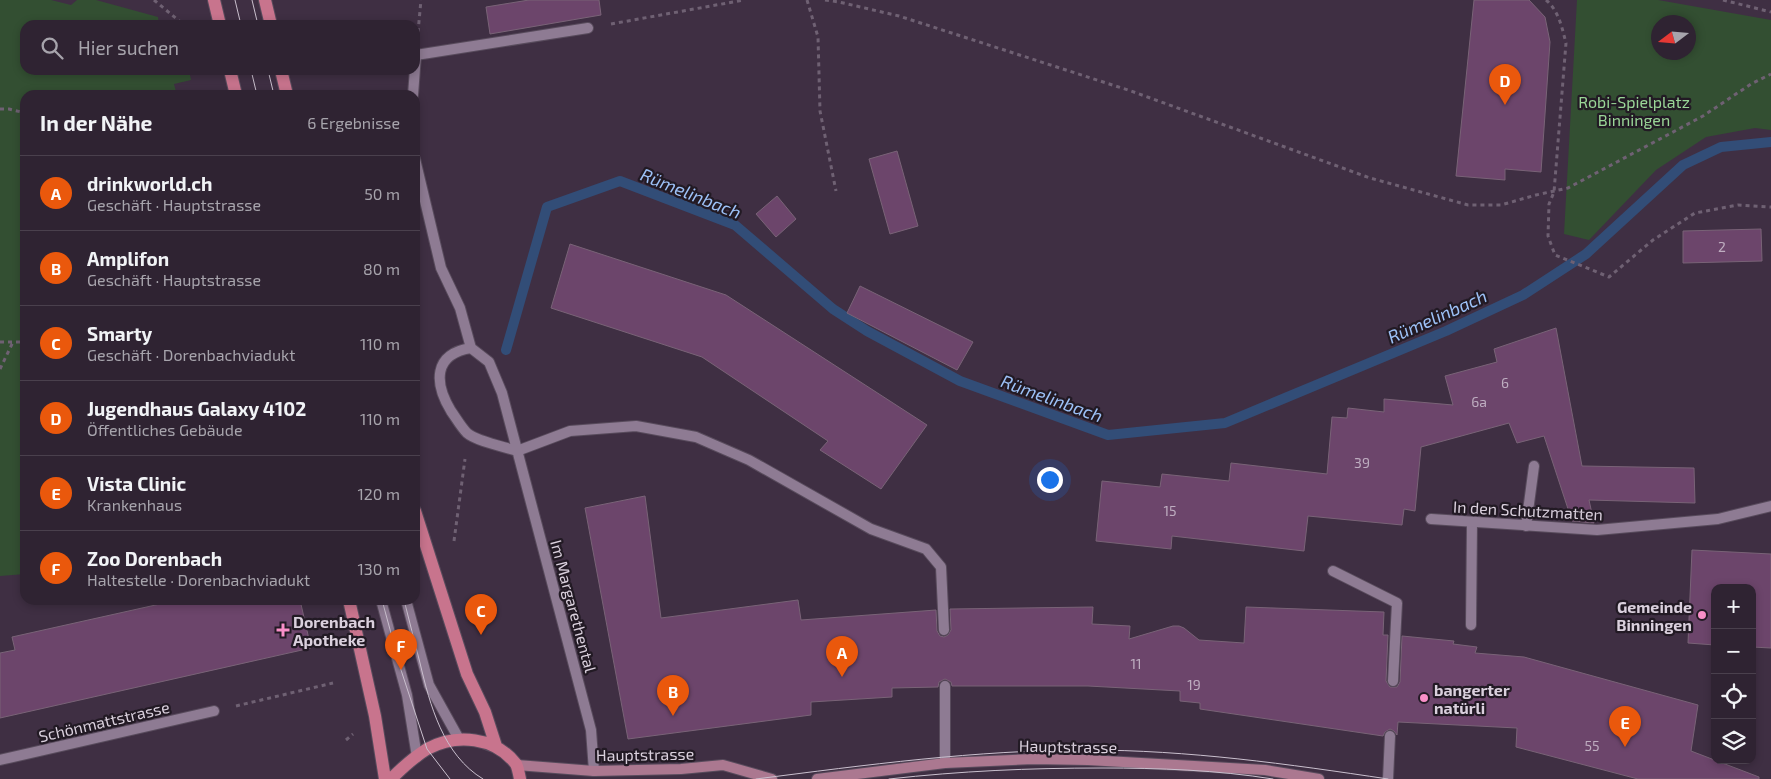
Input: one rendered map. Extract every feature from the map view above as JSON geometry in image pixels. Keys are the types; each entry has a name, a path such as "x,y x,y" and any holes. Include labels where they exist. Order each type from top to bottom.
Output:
{"main road":[{"path":"214,0 219,20"},
{"path":"265,0 270,20"},
{"path":"231,75 235,90"},
{"path":"282,75 286,90"},
{"path":"420,527 467,674 485,712 496,746"},
{"path":"350,605 375,716 385,779"},
{"path":"391,779 428,749 448,741 458,740 477,740 496,746 517,765 520,779"},
{"name":"Hauptstrasse","path":"817,779 945,763 1034,759 1088,760 1265,770 1319,779"},
{"name":"Hauptstrasse","path":"517,765 594,771 681,769 722,765 772,779"}],"street":[{"path":"420,54 588,28"},
{"path":"413,90 414,75"},
{"path":"420,179 441,268 460,308 472,348 461,350 448,356 439,373 442,396 468,434 492,444 517,451 570,431 636,426 696,437 749,460 871,529 926,549 941,567 944,630"},
{"name":"Im Margarethental","path":"472,348 490,362 502,394 591,730 594,771"},
{"path":"1526,526 1534,466"},
{"name":"In den Schutzmatten","path":"1432,520 1597,530 1718,519 1771,506"},
{"path":"1471,625 1472,522"},
{"path":"1333,571 1397,603 1393,681"},
{"path":"382,605 407,695 418,757"},
{"path":"407,605 429,685 458,740"},
{"path":"945,686 945,763"},
{"name":"Schönmattstrasse","path":"0,760 214,711"},
{"path":"1388,779 1390,736"}],"path":[{"path":"154,0 178,20"},
{"path":"419,20 421,0"},
{"path":"588,28 744,0"},
{"path":"808,0 818,37 820,111 836,191"},
{"path":"825,0 898,16 1131,91 1370,178 1468,204 1501,205 1568,188 1703,116 1771,74"},
{"path":"1546,0 1560,20 1566,43 1554,192 1549,204 1548,236 1555,255 1609,277 1653,240 1695,213 1738,205 1771,207"},
{"path":"1723,0 1771,12"},
{"path":"0,110 9,109 20,112"},
{"path":"0,342 20,342"},
{"path":"0,369 13,342"},
{"path":"454,541 468,434"},
{"path":"214,711 333,682"}],"green space":[{"path":"0,0 51,0 71,5 77,0 96,0 158,17 158,20 20,20 20,75 190,75 191,80 174,84 176,90 20,90 20,574 0,576"},
{"name":"Robi-Spielplatz Binningen","path":"1577,0 1658,0 1771,20 1771,130 1755,128 1706,137 1656,170 1589,240 1564,234"}],"building":[{"path":"529,0 599,0 601,15 490,34 486,7"},
{"path":"1474,0 1529,0 1545,17 1550,42 1541,172 1505,169 1505,180 1456,176"},
{"path":"897,151 918,226 890,234 869,159"},
{"path":"777,196 796,219 776,237 756,214"},
{"path":"1761,229 1762,261 1683,263 1683,231"},
{"path":"570,244 726,295 927,425 881,489 820,450 828,441 702,357 551,308"},
{"path":"860,286 973,342 957,370 847,313"},
{"path":"1556,328 1582,466 1694,468 1695,503 1589,500 1594,523 1572,521 1544,436 1517,443 1509,423 1421,447 1415,511 1404,509 1402,525 1308,516 1304,551 1172,536 1171,549 1096,541 1102,481 1160,487 1162,474 1229,481 1231,463 1327,474 1332,417 1347,418 1348,408 1384,412 1384,399 1453,405 1445,376 1497,362 1494,349"},
{"path":"645,496 661,618 798,600 801,620 936,610 937,631 940,636 944,637 951,630 950,609 1093,607 1092,624 1130,626 1129,639 1173,626 1179,626 1199,640 1244,643 1246,607 1384,612 1383,635 1388,635 1386,681 1390,687 1397,687 1400,682 1402,636 1454,641 1453,644 1477,647 1475,653 1524,657 1698,705 1691,751 1711,759 1711,764 1725,764 1759,777 1759,779 1638,779 1516,747 1517,728 1398,722 1397,735 1390,729 1383,736 1200,709 1200,703 1180,701 1180,691 1088,686 952,686 951,682 945,679 939,682 938,687 892,688 892,697 811,702 811,715 628,739 585,508"},
{"name":"Gemeinde Binningen","path":"1692,550 1771,554 1771,648 1756,647 1756,584 1711,584 1711,645 1688,643"},
{"path":"156,605 301,605 311,648 0,718 0,653 15,650 12,637"}],"waterway":[{"name":"Rümelinbach","path":"506,350 547,207 620,181 735,225 833,309 867,331 960,381 1108,435 1225,423 1446,331 1523,295 1586,254 1683,165 1721,147 1771,142"}],"tram line":[{"path":"235,0 240,20"},
{"path":"252,0 257,20"},
{"path":"252,75 256,90"},
{"path":"269,75 273,90"},
{"path":"383,605 401,670 427,749 450,779"},
{"path":"405,605 428,695 440,728 458,757 469,769 483,779"},
{"path":"756,779 962,755 1087,750 1200,755 1275,763 1388,779"},
{"path":"889,779 995,770 1102,768 1188,770 1231,773 1273,779"}],"place":[{"name":"Jugendhaus Galaxy 4102","path":"1505,105"},
{"name":"Gemeinde Binningen","path":"1702,615"},
{"name":"Dorenbach Apotheke","path":"283,630"},
{"name":"Smarty","path":"481,635"},
{"name":"Zoo Dorenbach","path":"401,670"},
{"name":"drinkworld.ch","path":"842,677"},
{"name":"bangerter natürli","path":"1424,698"},
{"name":"Amplifon","path":"673,716"},
{"name":"Vista Clinic","path":"1625,747"}]}
